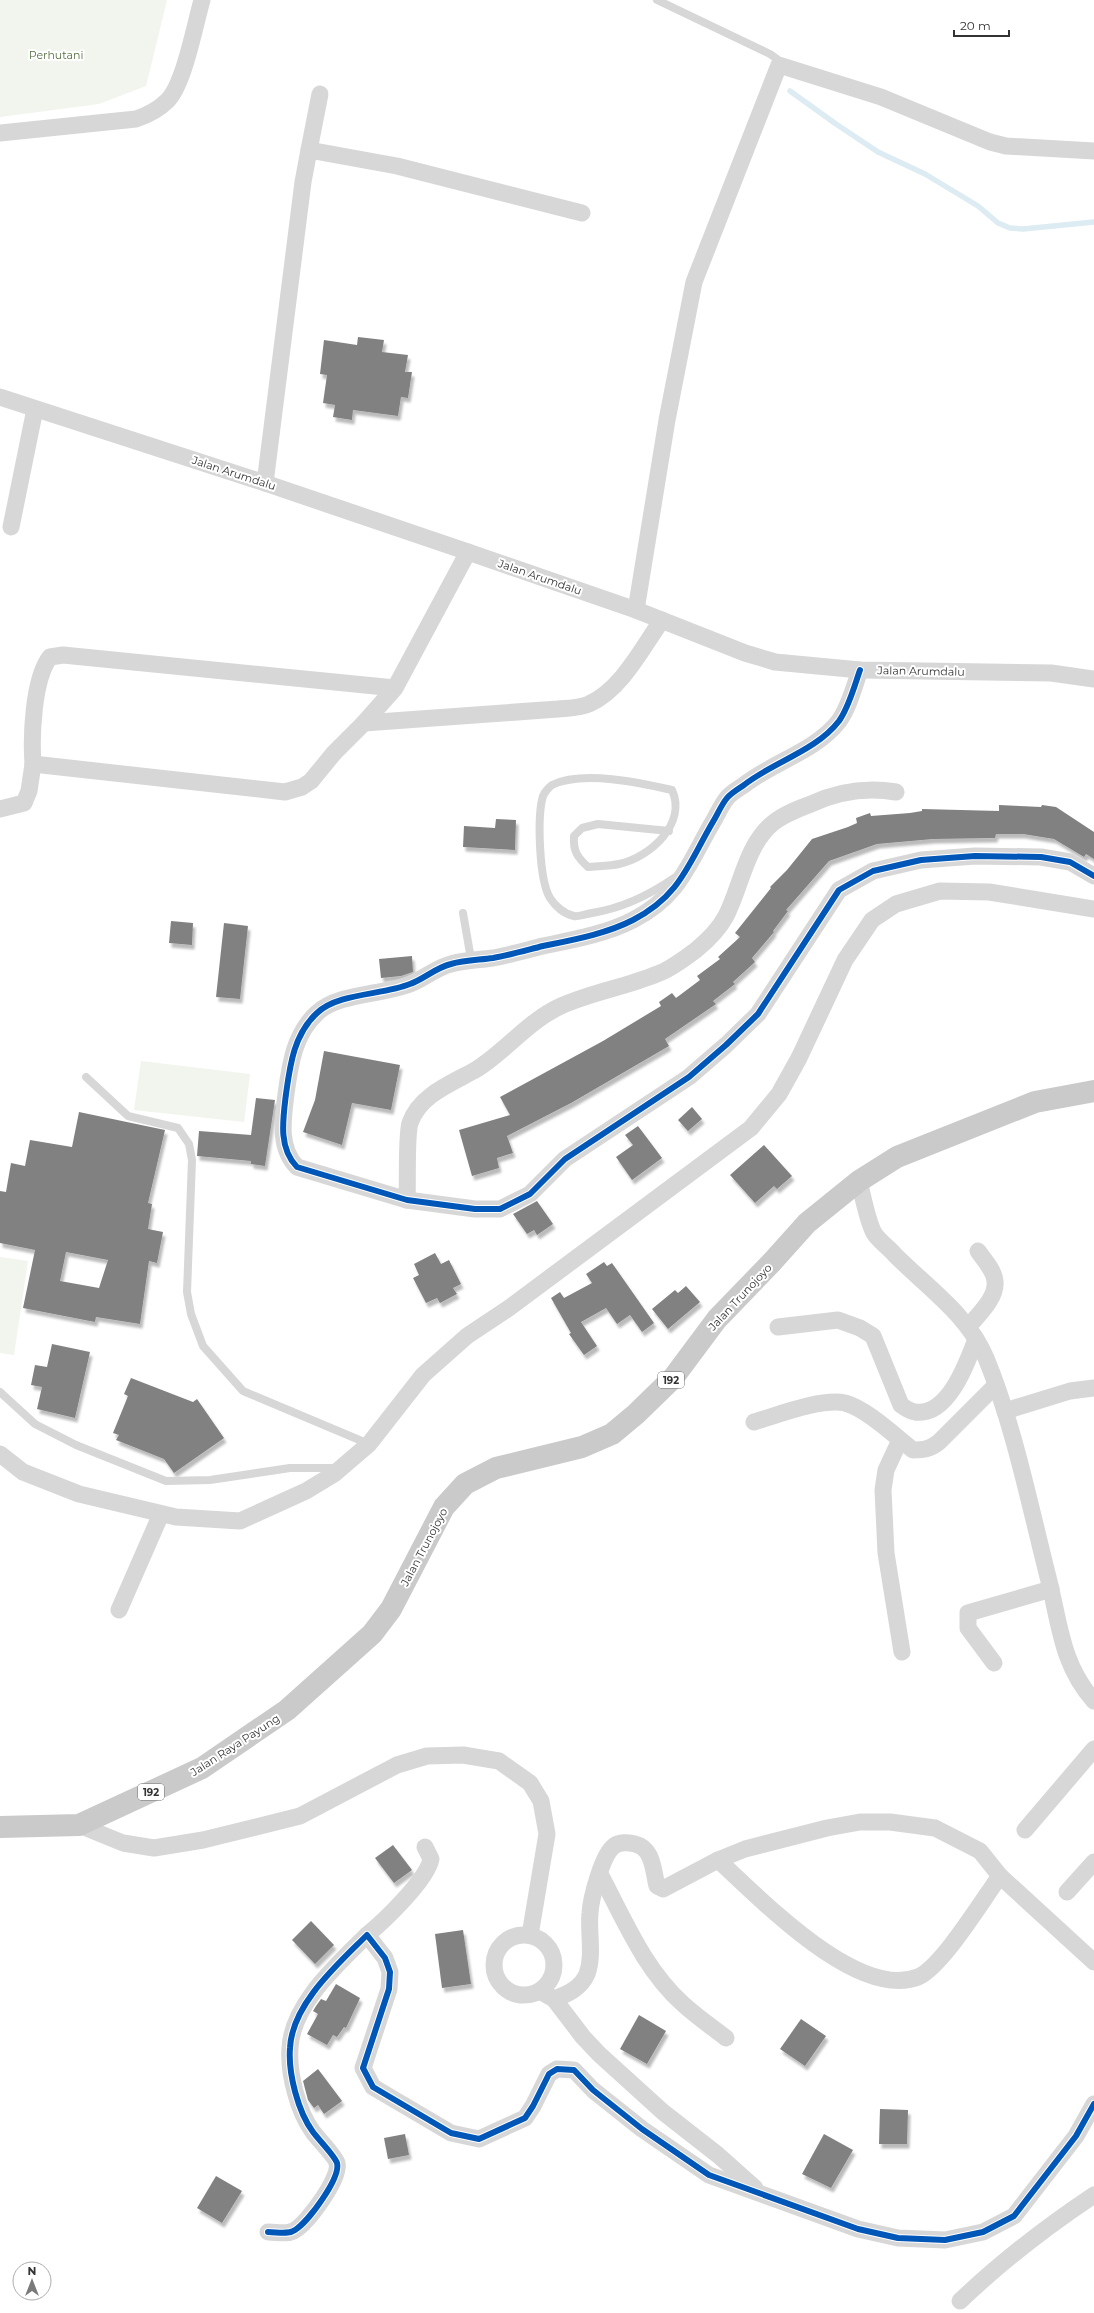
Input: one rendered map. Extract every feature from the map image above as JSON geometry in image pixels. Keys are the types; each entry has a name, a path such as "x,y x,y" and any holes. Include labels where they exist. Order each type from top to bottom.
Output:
{"main road":[{"name":"Jalan Trunojoyo","path":"287,1710 372,1634 385,1619 444,1507 465,1484 496,1468 582,1447 612,1434 636,1414 673,1378 717,1319 807,1223 859,1181 897,1157 1035,1102 1094,1091"},
{"name":"Jalan Raya Payung","path":"0,1827 79,1825 202,1768 287,1710"}],"street":[{"path":"0,133 136,119 150,114 168,101 178,84 202,0"},
{"path":"636,610 666,428 694,282 779,65 881,97 990,142 1006,146 1094,151"},
{"path":"265,483 303,182 320,94"},
{"path":"309,150 397,166 582,213"},
{"name":"Jalan Arumdalu","path":"0,397 265,483 468,552 636,610 745,653 775,662 860,670 1051,673 1094,679"},
{"path":"11,527 35,409"},
{"path":"33,764 285,792 302,787 311,781 334,753 364,723 395,688 468,552"},
{"path":"364,723 558,709 589,704 611,690 626,672 662,620"},
{"path":"0,809 24,803 29,791 33,764 37,690 42,666 50,657 63,655 395,688"},
{"path":"860,670 844,713 837,723 806,748 759,773 728,797 688,869 673,891 658,905 631,921 578,938 492,958 471,959 450,964 429,972 410,984 331,1003 314,1016 298,1038 290,1071 284,1112 284,1143 291,1161 297,1167 407,1200 475,1210 500,1209 530,1194 565,1159 689,1077 726,1045 758,1014 839,890 873,871 920,860 975,856 1041,857 1070,862 1094,876"},
{"path":"407,1200 409,1124 417,1109 437,1091 477,1068 526,1028 559,1007 590,994 659,974 696,950 716,931 726,915 756,845 772,824 785,815 822,799 854,790 876,789 896,792"},
{"path":"0,1454 22,1472 79,1494 176,1517 240,1521 306,1491 341,1468 369,1444 423,1375 467,1336 515,1303 751,1128 779,1094 799,1058 845,960 872,920 896,904 940,891 989,892 1094,908"},
{"path":"859,1181 874,1233 952,1309 972,1333 985,1356 1005,1411 1051,1589 1062,1645 1072,1668 1085,1691 1094,1701"},
{"path":"778,1327 838,1320 860,1328 872,1336 901,1406 914,1412 927,1412 944,1402 966,1368 972,1333 988,1304 996,1282 978,1251"},
{"path":"754,1422 824,1403 845,1403 866,1414 913,1450 932,1448 996,1385"},
{"path":"1005,1411 1070,1391 1094,1388"},
{"path":"900,1440 886,1470 883,1490 886,1553 902,1652"},
{"path":"120,1610 161,1514"},
{"path":"994,1663 968,1628 968,1613 1051,1589"},
{"path":"1025,1830 1094,1749"},
{"path":"79,1825 122,1843 154,1848 218,1836 300,1816 397,1765 427,1756 463,1756 499,1761 530,1783 541,1801 547,1834 530,1935"},
{"path":"762,2195 718,2154 663,2112 599,2054 583,2037 547,1995 549,1982 554,1972 554,1960 550,1949 541,1940 530,1935 518,1935 507,1939 498,1947 494,1958 494,1970 498,1981 506,1990 517,1994 547,1995 578,1988 586,1974 590,1960 590,1908 592,1897 606,1858 613,1847 618,1844 632,1843 641,1845 648,1850 657,1886 663,1889 718,1860 745,1849 827,1828 860,1822 890,1822 935,1828 957,1838 980,1852 1000,1876 1094,1962"},
{"path":"268,2232 287,2233 295,2230 308,2217 335,2179 338,2168 337,2161 311,2130 294,2091 290,2048 299,2012 315,1991 425,1875 430,1859 425,1847"},
{"path":"718,1860 792,1928 822,1950 861,1972 881,1978 902,1980 918,1976 938,1961 1000,1876"},
{"path":"1067,1892 1094,1862"},
{"path":"600,1874 640,1950 656,1975 682,2004 726,2038"},
{"path":"367,1935 385,1958 390,1972 389,1989 363,2068 373,2087 451,2133 480,2139 525,2118 533,2106 549,2074 558,2069 574,2070 593,2090 642,2129 709,2175 858,2229 898,2238 945,2240 983,2232 1014,2216 1076,2136 1094,2104"},
{"path":"960,2302 1004,2261 1094,2195"}],"lane":[{"path":"657,0 770,54 777,59 779,65"},
{"path":"669,831 598,824 582,828 574,836 574,846 577,858 588,867 620,864 647,851 669,831 675,813 675,797 672,790 633,781 606,778 570,781 552,785 543,795 540,860 549,897 559,909 574,916 613,910 646,897 688,869"},
{"path":"463,913 471,959"},
{"path":"86,1077 128,1116 178,1128 189,1144 192,1160 187,1292 191,1314 203,1346 243,1391 369,1444"},
{"path":"0,1392 35,1424 76,1445 166,1481 210,1480 290,1468 341,1468"}],"green space":[{"name":"Perhutani","path":"0,0 167,0 146,86 99,104 0,117"},
{"path":"141,1061 250,1074 244,1122 134,1110"},
{"path":"0,1257 28,1261 14,1355 0,1353"}],"building":[{"path":"358,337 384,340 382,352 408,355 405,372 412,372 408,398 401,397 398,416 353,410 352,420 333,417 335,405 323,403 327,375 320,374 324,340 357,345"},
{"path":"999,805 1041,807 1042,805 1056,807 1094,832 1094,859 1086,854 1084,857 1054,839 1023,834 996,834 995,838 933,839 877,844 829,861 786,910 788,911 773,931 774,932 752,958 755,962 733,982 735,984 713,1001 716,1004 665,1039 669,1046 571,1103 507,1136 513,1153 497,1158 499,1168 472,1176 459,1130 510,1115 500,1097 603,1041 661,1006 659,1002 672,993 676,998 700,980 697,976 720,959 718,957 740,937 735,933 771,888 770,887 787,870 812,839 857,823 856,818 870,813 871,816 910,813 922,811 922,809 999,811"},
{"path":"496,819 516,820 515,850 463,847 464,826 495,828"},
{"path":"171,921 193,923 192,945 169,943"},
{"path":"224,923 248,926 240,999 216,997"},
{"path":"412,956 413,972 401,976 381,978 379,959"},
{"path":"324,1051 400,1065 391,1110 352,1103 342,1145 303,1132 315,1100"},
{"path":"256,1098 275,1100 265,1166 251,1164 251,1161 197,1156 199,1131 251,1135"},
{"path":"692,1107 702,1119 688,1131 678,1120"},
{"path":"79,1112 165,1130 148,1203 152,1204 148,1229 163,1232 157,1263 149,1261 140,1324 96,1317 95,1322 23,1308 35,1250 0,1243 0,1191 6,1192 11,1163 25,1166 30,1140 72,1147","holes":["66,1252 108,1260 99,1288 60,1281"]},
{"path":"638,1126 662,1158 632,1180 616,1157 633,1145 625,1135"},
{"path":"764,1145 792,1176 777,1189 774,1186 755,1203 730,1175"},
{"path":"537,1201 553,1224 537,1235 534,1230 527,1234 513,1214"},
{"path":"435,1253 441,1264 449,1260 461,1284 453,1288 457,1294 440,1303 437,1298 426,1303 413,1278 419,1275 414,1264"},
{"path":"604,1262 607,1266 612,1263 654,1323 642,1332 630,1315 617,1324 606,1308 581,1322 597,1346 584,1355 569,1334 571,1333 551,1298 560,1292 564,1298 592,1283 586,1274"},
{"path":"686,1286 700,1302 668,1329 652,1309 675,1290 678,1293"},
{"path":"52,1344 90,1352 75,1418 37,1409 42,1387 31,1385 35,1365 47,1367"},
{"path":"131,1378 193,1402 197,1399 224,1438 174,1473 164,1459 116,1440 119,1435 113,1433 128,1396 124,1394"},
{"path":"393,1845 412,1870 394,1883 375,1858"},
{"path":"311,1921 334,1945 315,1964 292,1940"},
{"path":"463,1930 471,1984 442,1988 435,1934"},
{"path":"336,1984 360,1998 346,2028 344,2027 337,2037 333,2035 327,2045 307,2034 318,2014 313,2011 321,1999 326,2001"},
{"path":"639,2015 666,2031 647,2064 620,2049"},
{"path":"801,2019 826,2036 805,2066 780,2049"},
{"path":"318,2069 342,2101 324,2114 318,2105 314,2108 308,2100 303,2081"},
{"path":"880,2109 908,2110 907,2144 879,2144"},
{"path":"405,2134 409,2155 388,2159 384,2138"},
{"path":"824,2134 853,2150 831,2188 802,2174"},
{"path":"216,2176 242,2191 222,2223 197,2208"}],"waterway":[{"path":"790,91 878,152 925,174 978,206 998,223 1010,228 1023,229 1094,222"}],"cycle path":[{"path":"860,670 848,703 839,721 819,740 755,777 729,796 725,800 682,877 673,889 649,910 633,920 612,929 589,936 499,957 451,964 440,968 410,984 399,988 349,998 326,1006 317,1013 303,1030 294,1050 286,1094 283,1123 284,1142 291,1159 297,1167 407,1200 475,1209 500,1209 530,1194 565,1159 689,1077 726,1045 758,1014 839,890 873,871 921,860 975,856 1041,857 1070,862 1094,876"},
{"path":"268,2232 282,2233 292,2232 295,2230 315,2209 334,2179 337,2170 336,2160 308,2124 295,2092 292,2080 290,2048 293,2032 299,2016 318,1986 367,1935 385,1958 390,1972 389,1989 363,2068 373,2087 451,2133 479,2139 525,2118 533,2106 549,2074 557,2069 574,2070 593,2090 642,2129 709,2175 858,2229 898,2238 945,2240 983,2232 1014,2216 1076,2136 1094,2104"}]}
